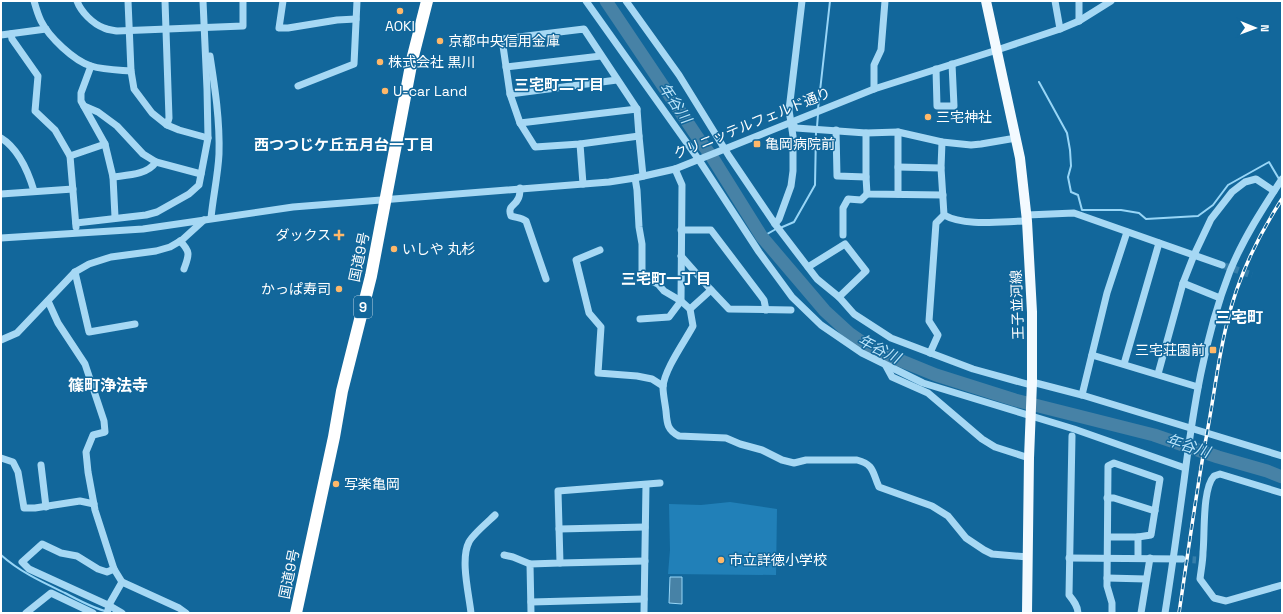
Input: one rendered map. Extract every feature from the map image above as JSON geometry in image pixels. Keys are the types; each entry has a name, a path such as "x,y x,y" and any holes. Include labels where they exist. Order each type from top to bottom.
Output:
{"highway":[{"name":"国道9号","path":"296,613 334,437 342,391 371,276 412,60 427,1"}],"main road":[{"name":"王子並河線","path":"986,1 1020,158 1027,218 1032,312 1032,385 1029,458 1027,613"}],"street":[{"path":"34,1 46,30 74,57 91,66 131,71"},
{"path":"78,1 79,6 91,20 104,28 117,31 243,26 243,1"},
{"path":"128,1 131,71 134,89 141,101 152,113 167,125 208,138"},
{"path":"165,1 169,118 167,125"},
{"path":"76,223 146,215 157,212 189,194 199,185 208,138 203,1"},
{"path":"283,1 279,28 288,28 337,20 356,19"},
{"path":"298,86 354,64 357,1"},
{"path":"586,1 700,159 759,252 792,297 831,333 862,353 923,383 1030,414 1185,468"},
{"path":"626,1 679,75 722,150 775,224 817,279 839,297 854,314 891,338 973,369 1027,384 1082,395 1190,431 1282,456"},
{"path":"775,224 779,219 791,186 793,171 793,136 789,110 802,1"},
{"path":"874,89 874,65 881,50 885,1"},
{"path":"1055,1 1060,29"},
{"path":"1079,21 1080,1"},
{"name":"クリニッテルフェルド通り","path":"1,238 143,229 293,207 609,182 639,177 675,169 874,89 1060,29 1079,21 1110,1"},
{"path":"1,340 17,333 75,272 89,264 111,257 156,251 170,247 180,241 207,219 219,155 219,129 214,84 204,28"},
{"path":"639,136 535,148 520,123 510,94 502,38 584,29 637,109 639,136 639,177 637,190 639,227 642,244 642,276 658,284 664,291 681,301 690,309 693,326 676,356 666,376 663,386 667,426 672,433 679,436 726,438 740,444 762,450 782,460 794,463 806,460 857,460 871,466 880,487 932,506 948,516 966,538 984,550 992,554 1028,557"},
{"path":"1,35 46,30"},
{"path":"11,34 12,39 38,76 35,111 55,130 70,156 76,233"},
{"path":"506,67 601,56"},
{"path":"936,69 937,106 954,106 952,64"},
{"path":"91,66 81,101 106,144 113,177 115,218"},
{"path":"510,94 618,80"},
{"path":"83,106 98,112 117,126 143,154 156,162 201,174"},
{"path":"520,123 637,109"},
{"path":"791,122 796,128 866,133 898,132 942,142 981,144 1016,138"},
{"path":"836,130 837,176 866,178"},
{"path":"898,132 898,194"},
{"path":"866,133 867,194"},
{"path":"1,138 10,144 20,158 34,191"},
{"path":"930,353 938,335 930,321 936,223 944,215 941,168 942,142"},
{"path":"70,156 106,144"},
{"path":"580,144 583,184"},
{"path":"113,177 143,172 152,168 156,162"},
{"path":"898,167 941,168"},
{"path":"640,318 669,317 681,301 682,185 675,169"},
{"path":"1158,374 1183,283 1211,219 1232,192 1245,182 1256,179 1274,191"},
{"path":"1166,613 1190,431 1208,339 1220,298 1231,270 1250,231 1282,179"},
{"path":"520,188 518,200 510,207 509,212 511,216 522,218 526,221 546,279"},
{"path":"1,194 73,189"},
{"path":"844,235 844,208 848,199 861,200 867,194 943,195"},
{"path":"944,215 964,222 1074,213 1222,265"},
{"path":"681,230 711,230 764,300 766,310"},
{"path":"1082,395 1107,293 1127,232"},
{"path":"180,241 187,248 189,255 184,269"},
{"path":"1124,364 1159,243"},
{"path":"808,267 845,244 866,271 839,297"},
{"path":"600,250 576,260 589,313 600,327 598,373 637,376 652,379 663,386"},
{"path":"682,256 729,309 791,310"},
{"path":"75,272 89,332 135,324"},
{"path":"1183,283 1220,298"},
{"path":"690,309 711,290"},
{"path":"48,301 58,324 85,364 104,422 105,432 93,435 86,452 94,504 114,569 122,582 179,608 186,613"},
{"path":"1092,355 1198,387"},
{"path":"886,366 892,377 928,393 982,439 995,447 1029,458"},
{"path":"1072,436 1069,595 1074,601 1078,613"},
{"path":"1,458 12,462 18,472 24,508 46,507 80,501 94,504"},
{"path":"1108,537 1151,536 1160,479 1114,463 1108,466 1107,586 1112,603 1112,613"},
{"path":"41,465 46,507"},
{"path":"1282,493 1220,474 1214,476 1209,485 1206,500 1199,561 1200,580 1214,598 1226,601 1282,585"},
{"path":"560,563 558,491 660,483"},
{"path":"644,613 646,484"},
{"path":"1107,498 1114,498 1156,511"},
{"path":"471,613 466,575 466,549 469,541 495,515"},
{"path":"559,529 645,527"},
{"path":"1138,537 1138,558"},
{"path":"114,569 107,572 98,569 77,556 61,553 42,544 22,562 29,569 122,613"},
{"path":"504,555 530,564 644,561"},
{"path":"1069,558 1182,559"},
{"path":"1141,613 1150,558"},
{"path":"530,564 531,613"},
{"path":"1107,578 1146,579"},
{"path":"107,613 122,582"},
{"path":"26,613 51,593 93,613"},
{"path":"531,602 644,599"}],"shaded area":[{"path":"730,502 777,509 776,575 668,574 670,550 669,504 701,505"},
{"path":"670,577 682,577 682,604 669,603"}],"waterway":[{"name":"年谷川","path":"606,1 712,157 762,237 825,311 849,333 869,347 936,375 1015,400 1154,435 1282,477"},
{"path":"818,109 830,1"},
{"path":"1039,82 1067,133 1071,166 1068,177 1071,192 1078,195 1082,210 1121,210 1139,213 1146,219 1198,216 1213,205 1228,185 1269,162 1279,179"},
{"path":"817,127 818,114"},
{"path":"780,228 794,222 815,185 816,132"},
{"path":"762,237 776,229"},
{"path":"1,555 16,567 32,576 85,603 105,611"}],"tunnel":[{"path":"1222,265 1252,275"},
{"path":"1182,559 1196,560"}],"railway":[{"path":"1179,613 1199,478 1227,323 1236,291 1249,259 1282,199"}],"place":[{"name":"AOKI","path":"400,11"},
{"name":"京都中央信用金庫","path":"440,41"},
{"name":"株式会社 黒川","path":"380,62"},
{"name":"U-car Land","path":"385,91"},
{"name":"三宅神社","path":"928,117"},
{"name":"亀岡病院前","path":"757,144"},
{"name":"ダックス","path":"339,235"},
{"name":"いしや 丸杉","path":"394,249"},
{"name":"かっぱ寿司","path":"339,289"},
{"name":"三宅荘園前","path":"1213,350"},
{"name":"写楽亀岡","path":"336,484"},
{"name":"市立詳徳小学校","path":"721,560"}],"district":[{"name":"三宅町二丁目","path":"559,85"},
{"name":"西つつじケ丘五月台一丁目","path":"344,145"},
{"name":"三宅町一丁目","path":"666,279"},
{"name":"三宅町","path":"1239,317"},
{"name":"篠町浄法寺","path":"108,385"}]}
